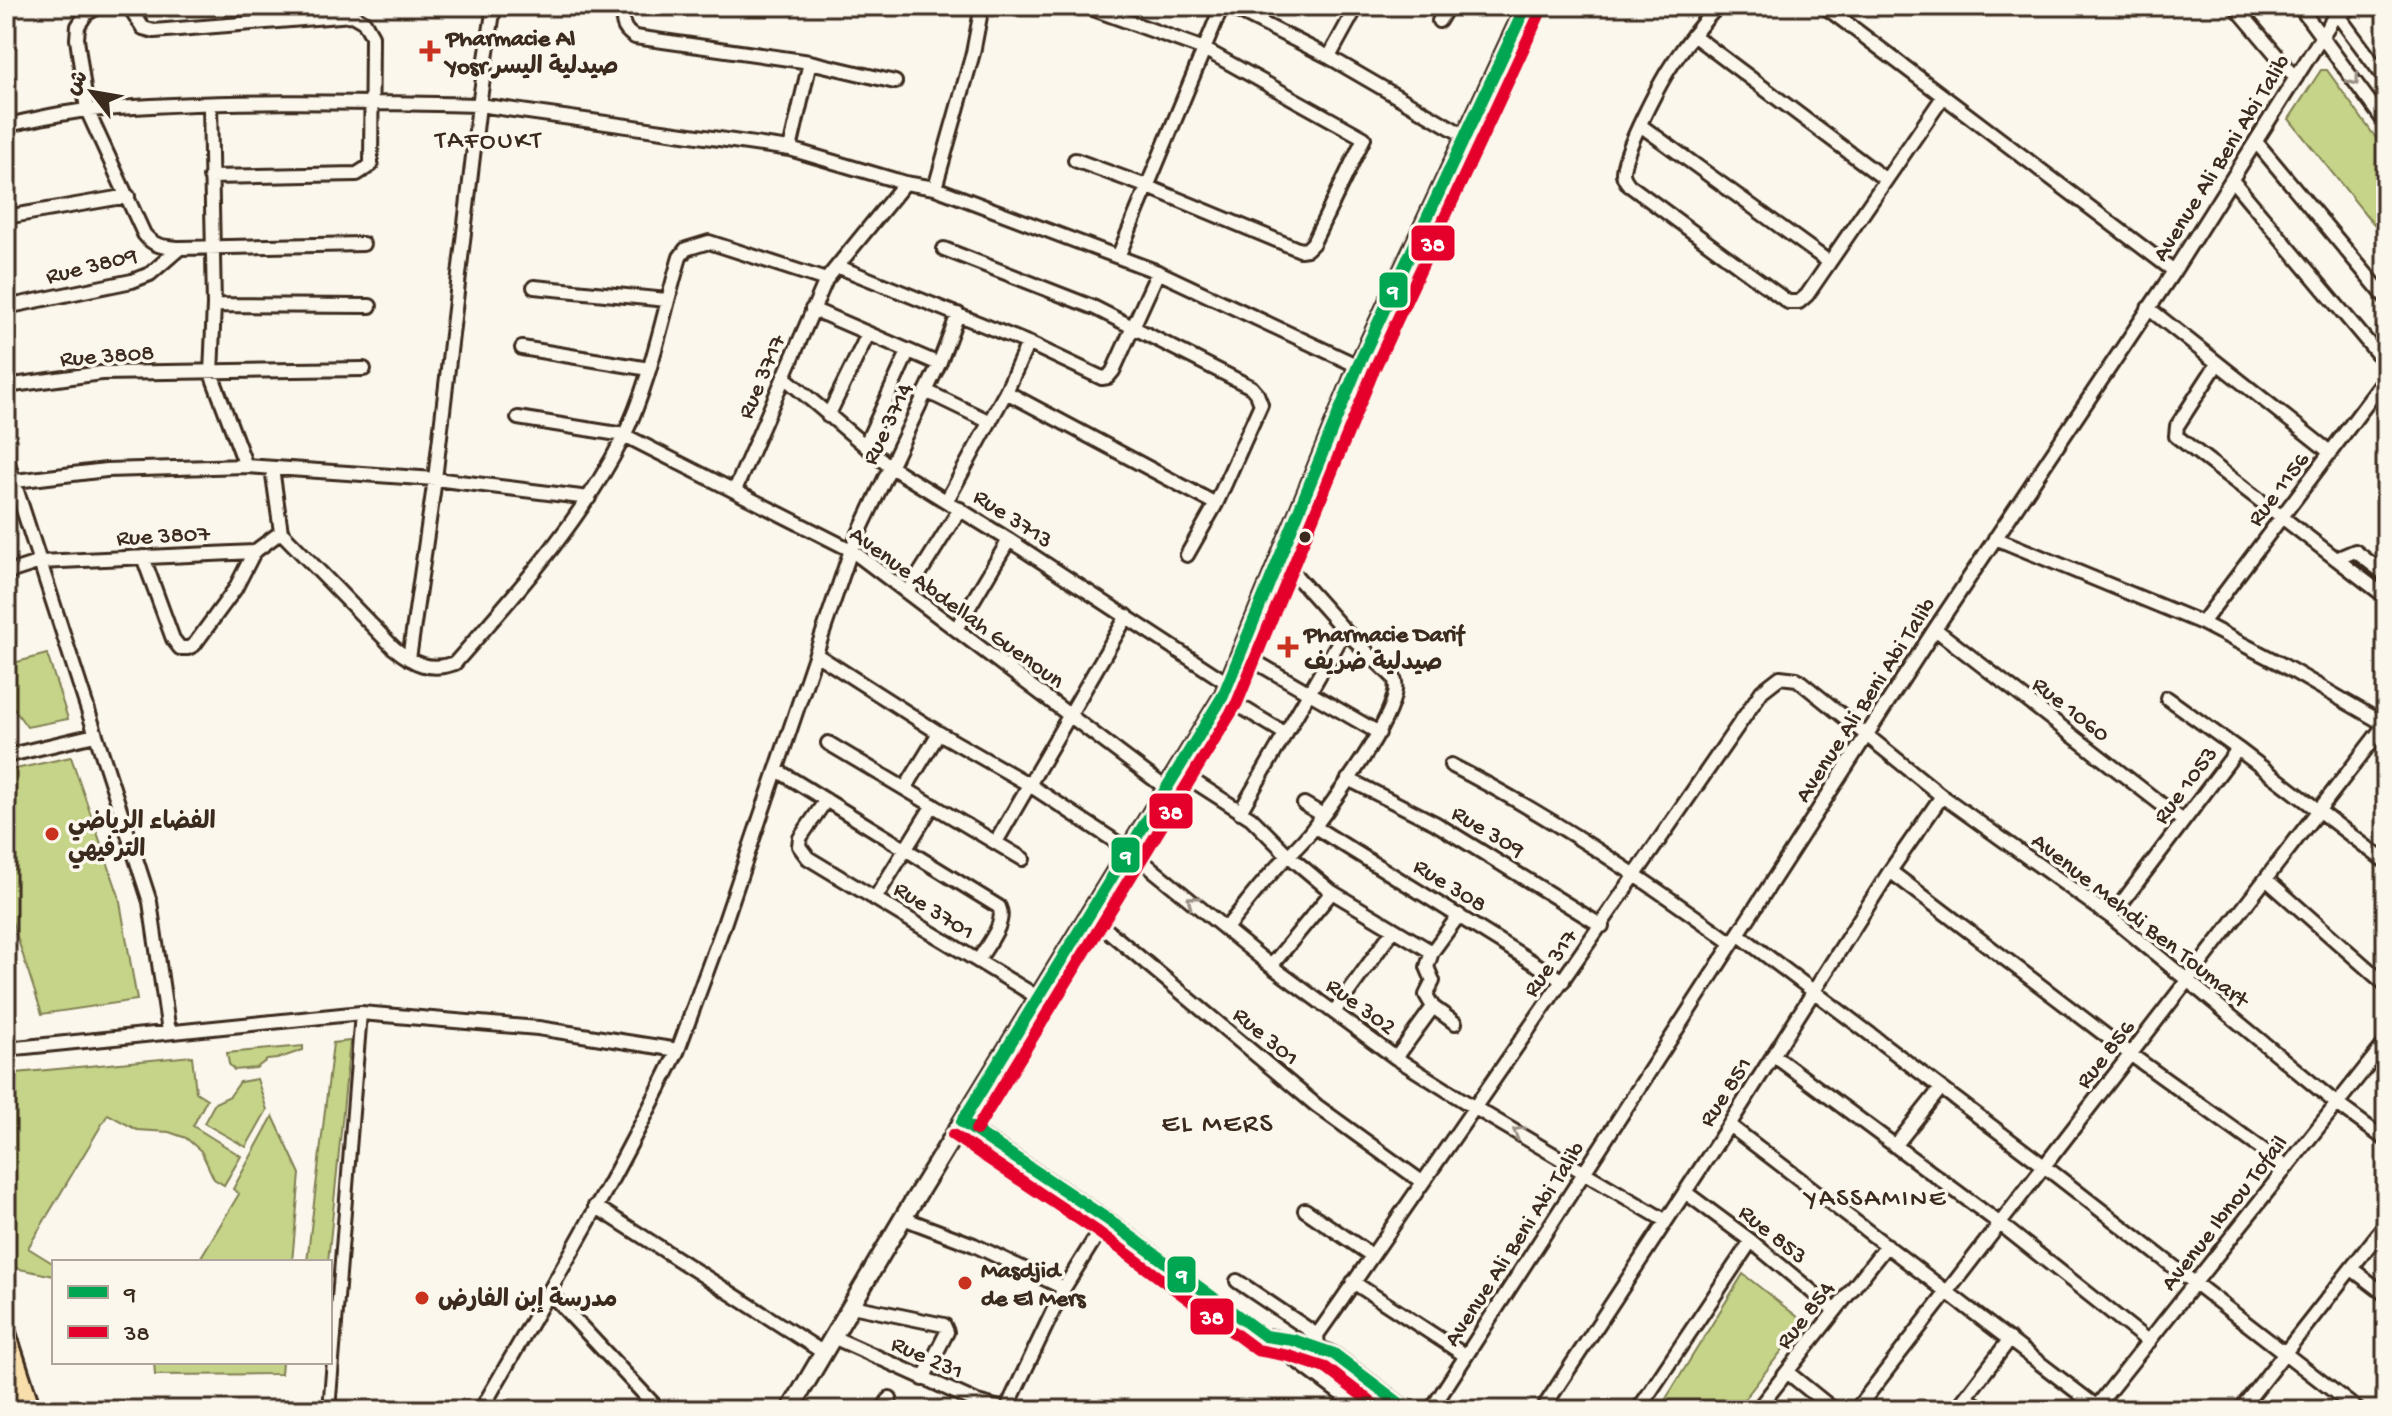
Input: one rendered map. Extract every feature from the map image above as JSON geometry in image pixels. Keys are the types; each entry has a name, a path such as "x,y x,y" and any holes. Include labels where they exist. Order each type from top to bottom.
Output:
{"main road":[{"path":"6,1336 30,1410"},
{"path":"6,1389 13,1410"}],"street":[{"path":"99,6 86,10 78,26 87,110 150,242 180,248 363,244"},
{"path":"129,6 143,28 154,31 352,15 364,22 372,36 371,165 365,171 357,174 210,177"},
{"path":"409,659 435,479 479,105 494,6"},
{"path":"624,6 622,22 625,32 635,37 810,62 895,82"},
{"path":"935,188 973,53 982,6"},
{"path":"1075,160 1300,250 1307,249 1313,243 1364,138 1204,49 1085,6"},
{"path":"1118,257 1222,6"},
{"path":"1228,6 1329,57 1465,136"},
{"path":"1329,57 1357,6"},
{"path":"1439,21 1448,6"},
{"path":"790,1410 903,1218 1226,690 1358,366 1526,6"},
{"path":"1718,6 1664,77 1640,125 1624,169 1626,182 1784,300 1794,303 1803,299 1943,97"},
{"path":"1824,6 2174,271"},
{"path":"2235,6 2296,78"},
{"path":"2299,6 2386,124"},
{"path":"2355,6 2336,9 2386,80"},
{"name":"Avenue Ali Beni Abi Talib","path":"1431,1410 1935,629 2257,143 2336,9"},
{"path":"1693,35 1886,180"},
{"path":"790,149 810,62"},
{"path":"210,104 214,305 211,373 246,466"},
{"path":"6,125 87,110 210,104 479,105 790,149 905,183 935,188 1158,272 1358,366"},
{"path":"1640,125 1829,262"},
{"path":"2257,143 2386,298"},
{"path":"2232,180 2386,364"},
{"name":"Rue 3717","path":"735,490 826,280 905,183"},
{"path":"6,217 128,196"},
{"path":"272,468 281,532 409,659 425,667 441,668 455,663 536,571 589,498 624,435 649,369 680,257 686,249 709,242 826,280"},
{"name":"Rue 3809","path":"6,307 132,281 150,274 180,248"},
{"path":"944,249 1135,326 1251,387 1257,394 1261,404 1216,504 1187,555"},
{"path":"839,267 1028,343 1102,378 1113,371 1158,272"},
{"path":"534,287 667,300"},
{"path":"214,305 370,306"},
{"path":"2148,308 2331,453"},
{"path":"812,309 939,364"},
{"name":"Rue 3714","path":"481,1410 549,1292 678,1050 851,550 939,364 958,314"},
{"path":"828,416 868,334"},
{"path":"947,500 1006,392 1028,343"},
{"path":"522,348 649,369"},
{"path":"865,446 908,352"},
{"path":"2217,364 2177,426 2176,436 2386,597"},
{"name":"Rue 3808","path":"6,386 101,373 364,369"},
{"name":"Rue 3713","path":"784,377 889,466 1127,616 1286,734"},
{"name":"Rue 1156","path":"2202,623 2386,378"},
{"path":"926,391 990,422"},
{"path":"1006,392 1216,504"},
{"name":"Avenue Abdellah Guenoun","path":"518,418 624,435 851,550 1167,789"},
{"path":"6,457 10,481 40,562 150,902 169,1032"},
{"path":"10,481 106,470 246,466 435,479 589,498"},
{"path":"908,592 960,509"},
{"path":"143,557 173,639 180,648 188,648 194,645 235,589 254,552 281,532"},
{"path":"1995,538 2202,623 2386,724"},
{"path":"956,629 1009,540"},
{"path":"2336,559 2355,551 2386,575"},
{"name":"Rue 3807","path":"6,573 40,562 254,552"},
{"path":"1226,928 1319,821 1379,733 1397,683 1345,631 1279,557"},
{"path":"996,842 1127,616"},
{"name":"Rue 1060","path":"1935,629 2183,821"},
{"path":"1240,812 1345,631"},
{"path":"1242,654 1379,733"},
{"name":"Rue 302","path":"817,655 939,733 1028,784 1130,851 1271,966 1396,1058 1666,1221"},
{"name":"Rue 317","path":"1308,1368 1318,1341 1371,1255 1762,691 1780,677 1797,679 1866,736"},
{"path":"2167,698 2238,749"},
{"name":"Rue 856","path":"1856,1410 2386,724"},
{"path":"906,787 939,733"},
{"path":"6,756 95,735"},
{"name":"Avenue Mehdi Ben Toumart","path":"1866,736 1942,796 2111,917 2337,1104 2386,1140"},
{"path":"828,743 1023,859"},
{"name":"Rue 1053","path":"2111,917 2238,749 2386,862"},
{"path":"1451,765 1563,827 1815,991 2358,1410"},
{"path":"777,770 999,907 1002,911 1001,921 978,961"},
{"path":"1178,771 1251,818 1289,856 1332,892 1432,952"},
{"name":"Rue 309","path":"1348,779 1435,823 1602,926"},
{"name":"Rue 851","path":"1546,1408 1890,871 1942,796"},
{"name":"Rue 3701","path":"826,800 800,838 799,846 808,858 1039,998"},
{"name":"Rue 308","path":"1304,804 1319,821 1563,981"},
{"path":"876,897 933,805"},
{"path":"1890,871 2130,1054 2287,1167"},
{"path":"2266,879 2386,985"},
{"path":"1271,966 1332,892"},
{"name":"Rue 301","path":"1089,915 1317,1106 1422,1182"},
{"path":"1455,1023 1433,1007 1426,995 1433,981 1427,967 1432,952 1459,915"},
{"path":"1334,1012 1394,929"},
{"path":"1396,1058 1433,1007"},
{"path":"329,1410 361,1013"},
{"path":"6,1049 361,1013 538,1028 678,1050"},
{"name":"Avenue Ibnou Tofail","path":"2096,1408 2386,1042"},
{"path":"1773,1055 1999,1223 2149,1342"},
{"path":"1895,1146 1941,1088"},
{"path":"962,1122 1107,1219 1362,1410"},
{"path":"1729,1125 1948,1290 2096,1408"},
{"name":"Rue 853","path":"1685,1192 1751,1241 1834,1310"},
{"path":"595,1206 824,1353"},
{"path":"1305,1210 1371,1255"},
{"path":"903,1218 987,1251 1064,1288"},
{"path":"1007,1410 1064,1288 1107,1219"},
{"path":"2240,1410 2386,1224"},
{"path":"1638,1410 1751,1241"},
{"name":"Rue 854","path":"1757,1410 1887,1245"},
{"path":"2352,1269 2386,1295"},
{"path":"1237,1281 1408,1410"},
{"path":"1353,1282 1466,1356"},
{"path":"549,1292 659,1410"},
{"path":"852,1306 944,1325 947,1332 923,1379"},
{"path":"1265,1336 1318,1341"},
{"name":"Rue 231","path":"833,1337 974,1406 1007,1410"},
{"path":"1956,1410 2010,1339"},
{"path":"1787,1372 1834,1410"},
{"path":"1966,1397 1983,1410"},
{"path":"882,1410 890,1398"}],"green space":[{"path":"2321,70 2327,70 2386,152 2386,240 2289,119"},
{"path":"47,654 68,719 27,727 6,698 6,665"},
{"name":"الفضاء الرياضي الترفيهي","path":"71,757 119,896 137,1000 42,1014 6,903 6,771"},
{"path":"350,1041 328,1260 307,1260 333,1043"},
{"path":"303,1046 303,1050 267,1060 256,1068 234,1070 227,1053"},
{"path":"192,1056 196,1092 207,1099 193,1126 241,1156 224,1185 214,1179 201,1151 186,1138 169,1132 137,1130 108,1114 28,1248 52,1263 52,1276 14,1268 6,1246 6,1074"},
{"path":"257,1079 267,1110 246,1147 204,1123 215,1103 230,1096 240,1082"},
{"path":"273,1116 300,1174 292,1260 199,1260 239,1194 233,1189"},
{"path":"1743,1274 1804,1322 1736,1410 1659,1410"},
{"path":"154,1364 282,1364 281,1374 155,1375"}],"transit line":[{"name":"9","path":"962,1122 1223,696 1358,366 1526,6"},
{"name":"38","path":"976,1130 1237,703 1373,372 1540,13"},
{"name":"9","path":"962,1122 1107,1219 1265,1336 1293,1340 1334,1354 1408,1410"},
{"name":"38","path":"953,1135 1098,1232 1257,1350 1326,1368 1381,1410"}],"place":[{"name":"Pharmacie Al Yosr صيدلية اليسر","path":"430,51"},
{"name":"Pharmacie Darif صيدلية ضريف","path":"1288,647"},
{"name":"الفضاء الرياضي الترفيهي","path":"52,834"},
{"name":"Masdjid de El Mers","path":"965,1283"},
{"name":"مدرسة إبن الفارض","path":"422,1298"}],"district":[{"name":"TAFOUKT","path":"489,138"},
{"name":"EL MERS","path":"1218,1121"},
{"name":"YASSAMINE","path":"1876,1196"}]}
